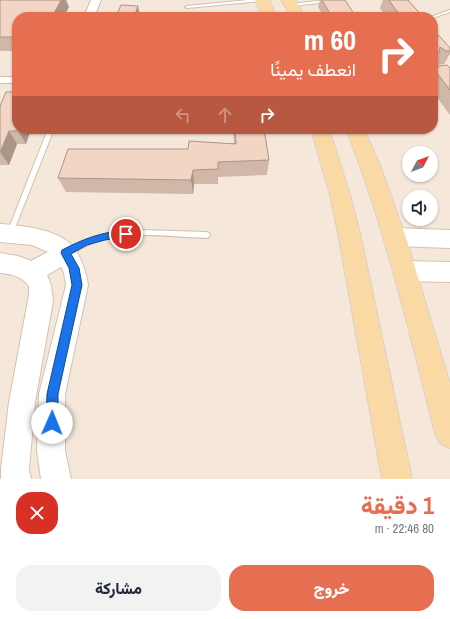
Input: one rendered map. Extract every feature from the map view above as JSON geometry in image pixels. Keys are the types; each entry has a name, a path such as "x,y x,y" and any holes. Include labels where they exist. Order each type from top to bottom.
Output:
{"main road":[{"path":"262,0 268,12"},
{"path":"290,2 295,12"},
{"path":"322,134 338,188 348,233 397,479"},
{"path":"357,134 378,187 394,236 450,433"},
{"path":"5,233 38,237 54,243 66,253 74,268 77,285 52,394 51,451 56,479"},
{"path":"394,236 450,239"},
{"path":"32,272 66,253"},
{"path":"0,263 21,266 32,272 40,285 41,301 22,402 14,469 16,479"},
{"path":"404,270 450,272"}],"street":[{"path":"91,12 96,0"},
{"path":"0,80 12,80"}],"lane":[{"path":"187,7 262,0"},
{"path":"290,2 339,0"},
{"path":"438,15 450,11"},
{"path":"438,71 450,87"},
{"path":"5,233 49,134"},
{"path":"66,253 85,242 105,236 126,234 208,235"}],"shaded area":[{"path":"0,0 450,0 450,479 0,479"}],"building":[{"path":"0,0 61,0 55,12 12,12 12,37 0,37"},
{"path":"322,0 345,0 353,12 329,12"},
{"path":"389,0 408,0 419,12 397,12"},
{"path":"121,5 138,6 136,12 118,12"},
{"path":"438,35 450,48 450,51 446,51 440,47 439,52"},
{"path":"447,65 450,68 450,90 438,74 438,66"},
{"path":"6,92 12,92 12,131 9,131 0,152 0,106"},
{"path":"235,134 265,134 269,160 218,162 218,169 193,170 191,180 58,178 68,149 188,149 189,141 236,144"}],"route":[{"path":"52,423 52,394 77,285 74,268 66,253 85,242 105,236 126,234"}]}
